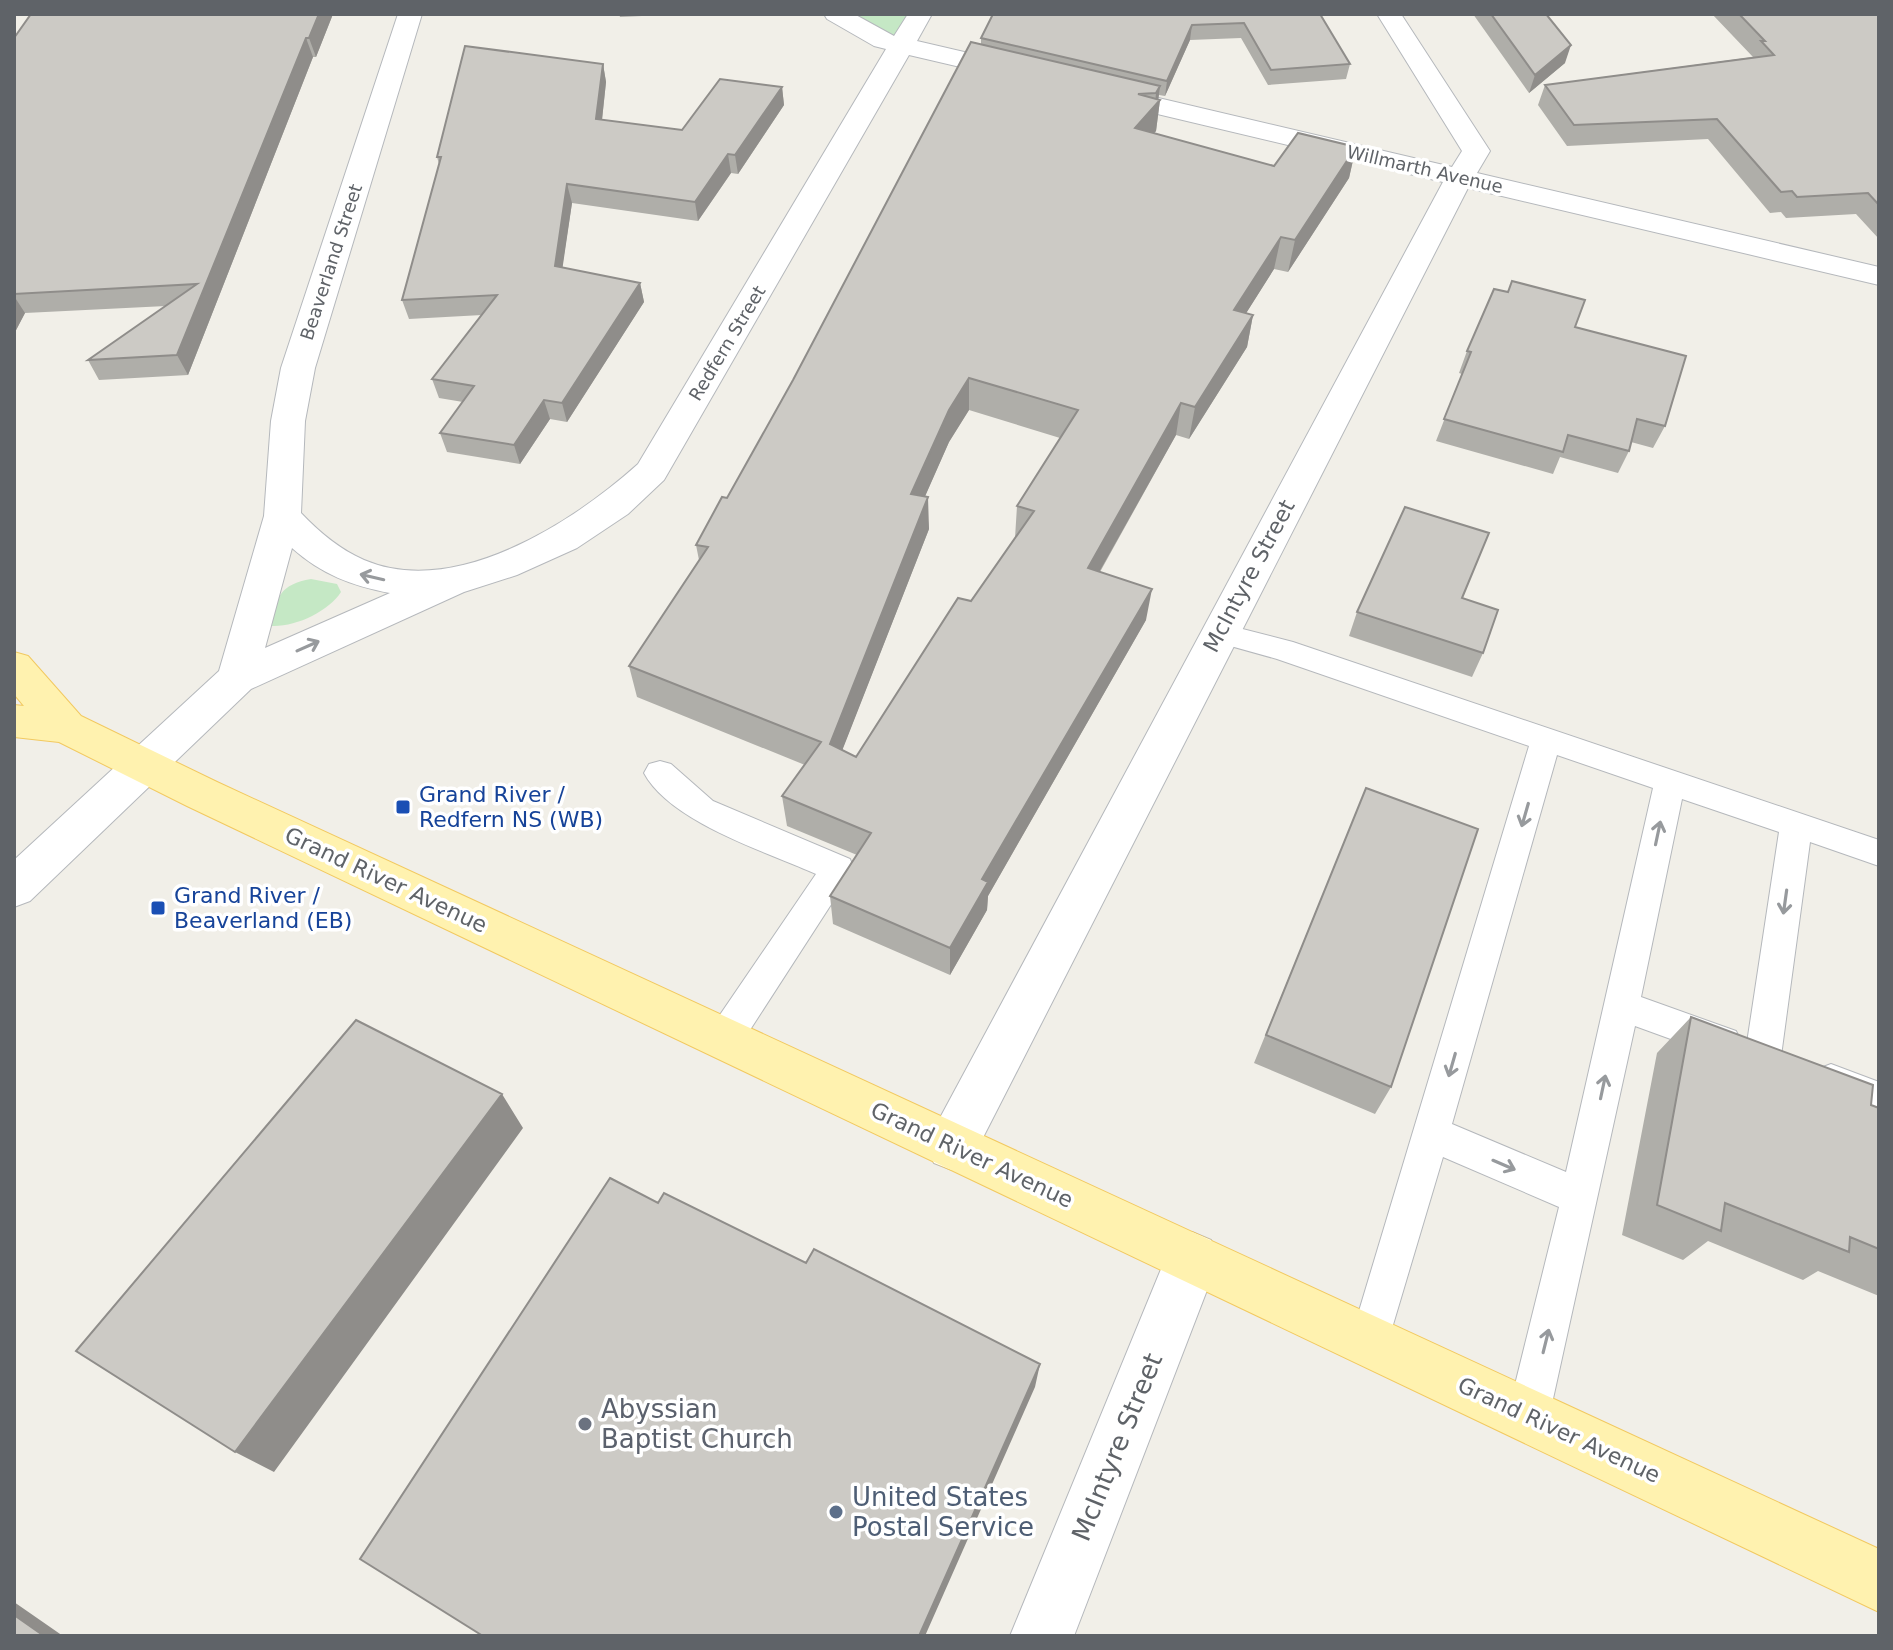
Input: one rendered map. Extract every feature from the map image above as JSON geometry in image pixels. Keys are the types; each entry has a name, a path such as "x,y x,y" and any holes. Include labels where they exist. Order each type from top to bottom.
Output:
{"main road":[{"name":"Grand River Avenue","path":"14,667 66,727"},
{"name":"Grand River Avenue","path":"14,721 66,727 1879,1581"}],"street":[{"name":"Beaverland Street","path":"237,678 282,516 288,421 298,368 410,14"},
{"path":"836,14 871,36 1039,77"},
{"name":"Redfern Street","path":"450,582 504,566 564,539 615,505 651,472 920,14"},
{"name":"McIntyre Street","path":"952,1146 1458,177 1476,151 1389,14"},
{"name":"Willmarth Avenue","path":"1069,85 1879,276"},
{"path":"282,516 316,552 360,574 388,580 450,582"},
{"path":"14,888 146,767 237,678 450,582"},
{"name":"McIntyre Street","path":"1042,1636 1192,1259"}],"lane":[{"path":"1219,633 1283,650 1879,853"},
{"path":"1370,1341 1546,740"},
{"path":"660,773 702,810 838,869 724,1039"},
{"path":"1528,1417 1580,1197 1670,782"},
{"path":"1787,1065 1796,825"},
{"path":"1621,1005 1879,1099"},
{"path":"1432,1134 1580,1197"}],"green space":[{"path":"842,14 911,14 901,42"},
{"path":"311,579 337,584 341,592 329,605 311,616 291,624 272,626 281,594 293,584"}],"building":[{"path":"31,14 319,14 309,38 306,38 177,355 88,360 197,284 14,294 14,38"},
{"path":"993,14 1320,14 1350,64 1271,70 1244,23 1192,25 1167,81 981,38"},
{"path":"1491,14 1546,14 1571,45 1535,75"},
{"path":"1739,14 1879,14 1879,205 1868,193 1797,197 1792,191 1781,192 1717,119 1574,125 1545,85 1774,55"},
{"path":"971,42 1160,86 1156,93 1138,94 1160,100 1135,128 1274,166 1298,133 1356,147 1295,240 1281,237 1234,310 1253,315 1195,407 1181,403 1088,568 1152,589 982,879 988,882 950,948 830,896 871,833 782,796 821,742 629,666 708,547 696,545 722,497 727,498 793,380","holes":["969,378 1078,410 1017,506 1034,511 971,601 958,598 856,757 830,744 928,497 911,494 949,410"]},
{"path":"465,46 603,64 596,119 682,130 720,79 782,87 735,155 728,154 695,202 567,184 555,266 640,283 562,403 544,400 514,445 440,433 474,386 432,379 497,295 402,300 441,157 437,157"},
{"path":"1512,281 1585,300 1575,327 1686,356 1665,426 1637,419 1629,451 1568,435 1563,452 1444,419 1471,352 1467,351 1494,289 1508,292"},
{"path":"1405,507 1489,533 1462,598 1498,610 1483,653 1357,612"},
{"path":"1366,788 1478,829 1391,1087 1266,1035"},
{"path":"1691,1017 1873,1085 1871,1105 1879,1108 1879,1249 1850,1237 1849,1252 1725,1203 1721,1231 1657,1205"},
{"path":"356,1020 502,1094 235,1452 76,1351"},
{"path":"610,1178 658,1203 664,1193 806,1263 814,1249 1040,1364 919,1636 483,1636 360,1559"},
{"path":"14,1615 44,1636 14,1636"}],"place":[{"name":"Grand River / Redfern NS (WB)","path":"403,807"},
{"name":"Grand River / Beaverland (EB)","path":"158,908"},
{"name":"Abyssian Baptist Church","path":"585,1424"},
{"name":"United States Postal Service","path":"836,1512"}]}
